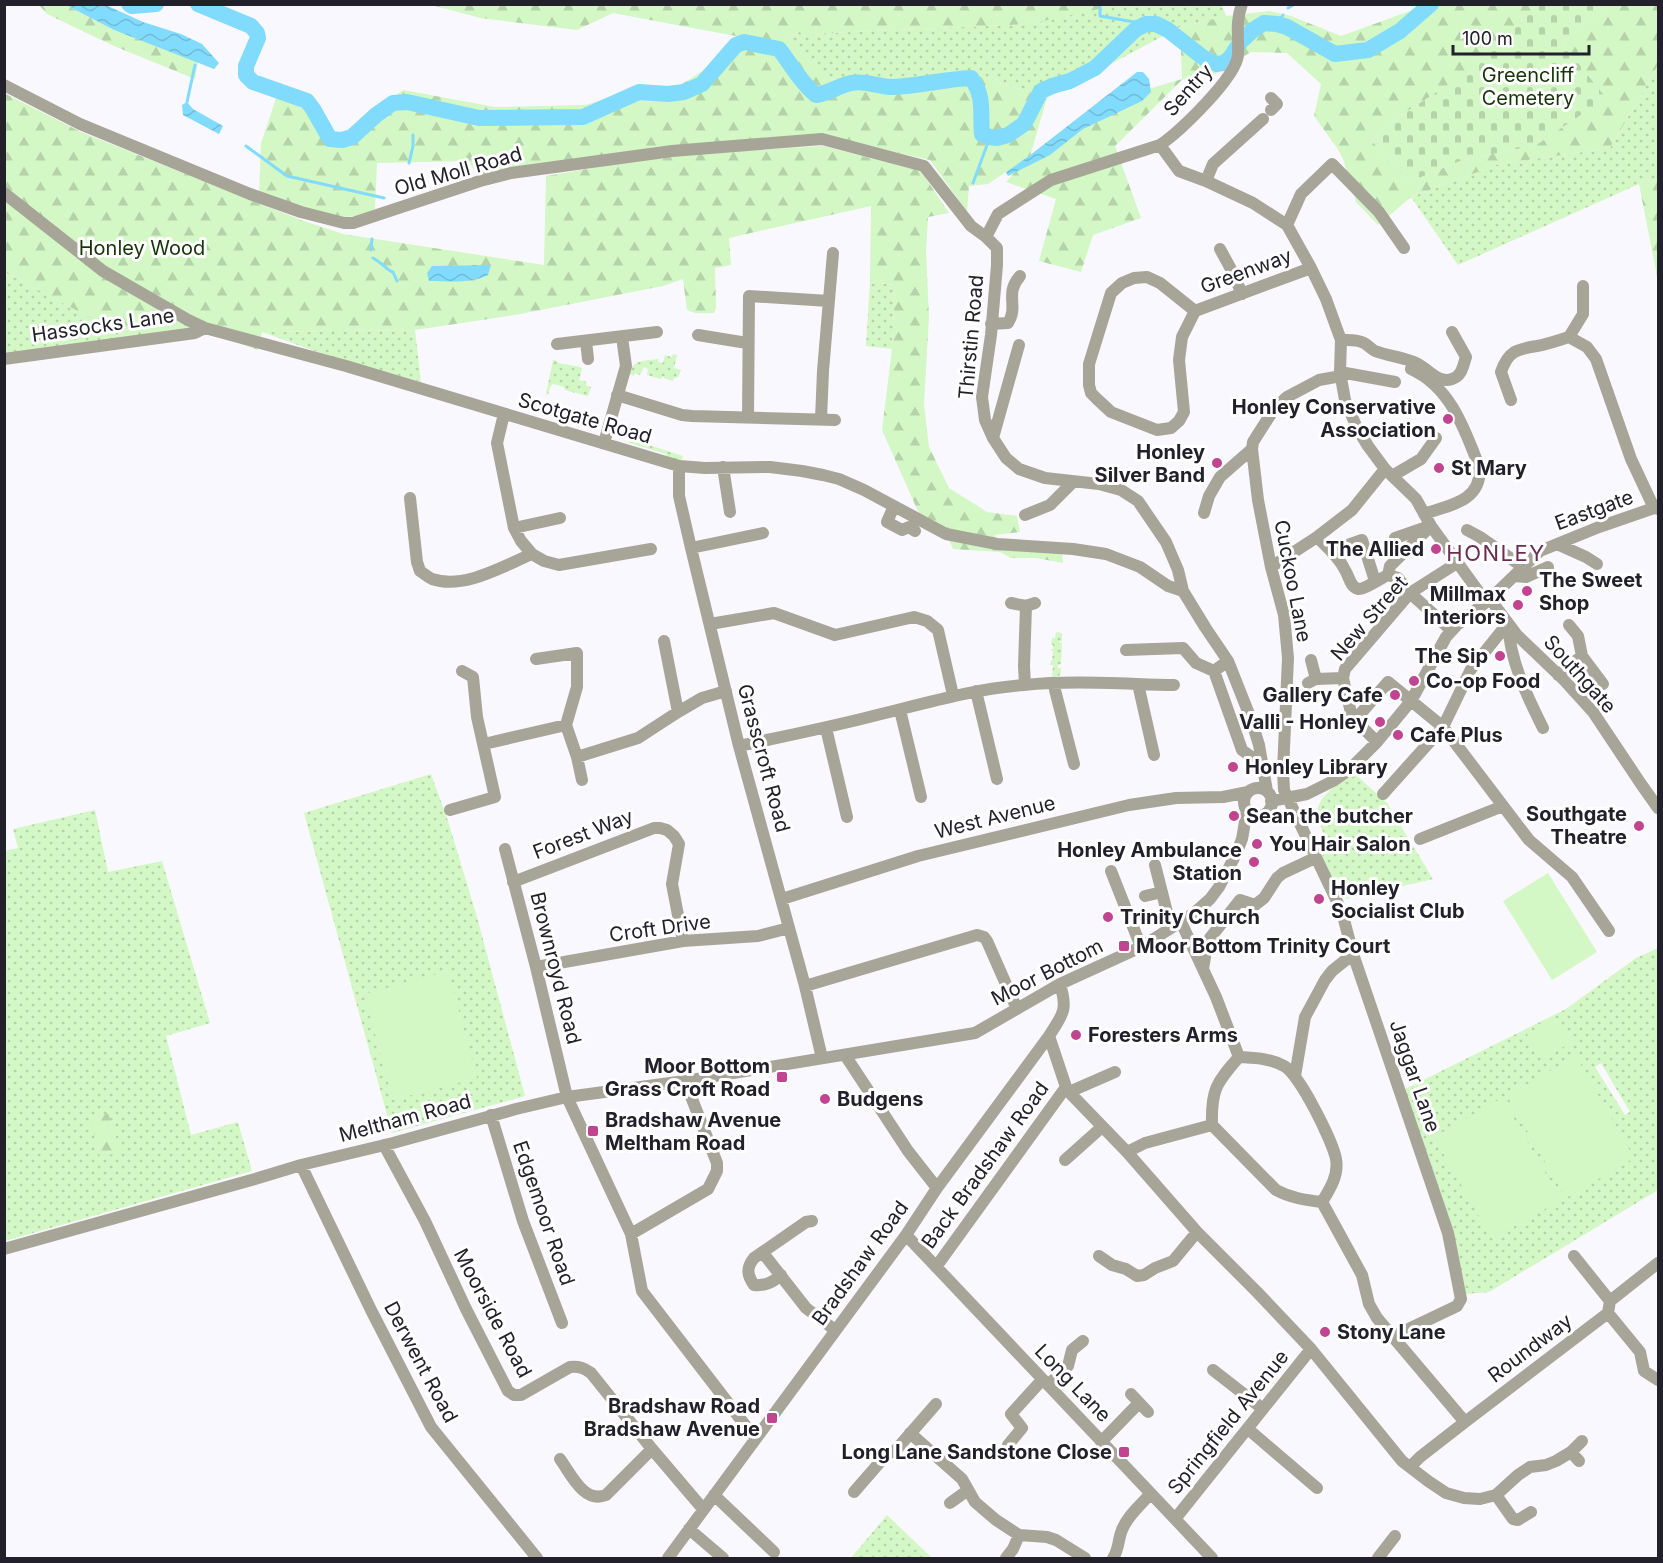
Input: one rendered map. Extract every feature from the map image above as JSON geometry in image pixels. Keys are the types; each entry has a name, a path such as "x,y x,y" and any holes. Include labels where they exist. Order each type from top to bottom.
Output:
{"street":[{"name":"Sentry","path":"1160,145 1188,122 1221,85 1236,64 1237,33 1242,4"},
{"name":"Old Moll Road","path":"4,85 80,124 250,194 301,212 344,223 353,223 511,173 672,151 822,139 924,166 971,226 986,237"},
{"path":"1206,181 1212,164 1269,109"},
{"path":"986,237 998,214 1051,180 1160,145 1179,171 1253,203 1287,225 1326,299 1341,340 1363,342 1374,351 1405,358 1420,364 1440,380 1448,380 1455,379 1461,373 1466,357 1452,332"},
{"path":"1287,225 1301,194 1332,164 1379,212 1404,248"},
{"name":"Scotgate Road","path":"4,193 103,271 205,328 346,366 679,466 690,468 770,467 839,479 946,534 997,544 1073,549 1106,554 1140,567 1168,586 1183,591"},
{"name":"Thirstin Road","path":"986,237 997,249 991,335 982,397 985,420 993,438 1005,458 1019,469 1045,478 1099,484 1121,490 1138,501 1166,542 1178,570 1183,591 1204,627 1228,661 1259,745 1269,796"},
{"path":"1220,249 1242,294"},
{"path":"821,419 833,253"},
{"name":"Greenway","path":"1195,311 1160,283 1147,277 1134,278 1122,283 1111,293 1089,364 1089,385 1096,399 1111,412 1157,430 1171,429 1184,412 1179,360 1182,337 1195,311 1311,268"},
{"path":"991,324 1008,323 1012,316 1011,291 1020,276"},
{"path":"1569,338 1583,314 1583,286"},
{"path":"748,417 748,296 829,301"},
{"name":"Hassocks Lane","path":"4,359 195,333 205,328"},
{"path":"557,344 657,332"},
{"path":"698,335 747,343"},
{"path":"604,443 626,366 622,337"},
{"path":"1511,400 1501,372 1503,364 1511,354 1521,348 1569,338 1587,346 1596,359 1631,459 1656,509"},
{"name":"Southgate","path":"1341,340 1340,374 1345,400 1368,446 1388,473 1416,499 1431,526 1457,563 1517,635 1593,712 1659,808"},
{"path":"586,341 588,359"},
{"path":"993,438 1019,345"},
{"path":"1411,369 1426,378 1453,406 1480,469 1477,485 1467,499 1424,514"},
{"path":"1203,513 1209,496 1220,477 1252,446 1274,409 1287,397 1319,380 1340,374 1395,382"},
{"path":"617,395 682,415 835,420"},
{"path":"504,414 498,443 514,528 532,554 544,561 559,565 651,549"},
{"path":"1271,567 1317,537 1352,510 1388,473 1421,459 1436,438"},
{"name":"Cuckoo Lane","path":"1252,446 1258,500 1271,567 1284,615 1288,684 1282,771 1284,789 1288,798"},
{"name":"Grasscroft Road","path":"679,466 679,496 691,548 739,746 782,899 822,1058"},
{"path":"723,467 730,512"},
{"path":"1025,515 1050,505 1073,482"},
{"path":"410,498 420,571 431,578 446,581 471,580 532,554"},
{"path":"894,506 886,522 902,530 909,527 915,531"},
{"name":"Eastgate","path":"1451,630 1488,600 1540,551 1599,527 1656,509"},
{"path":"514,528 560,518"},
{"path":"1395,538 1431,526"},
{"path":"1388,575 1390,566 1431,526"},
{"path":"1467,530 1480,537 1526,577 1548,567"},
{"path":"691,548 763,533"},
{"path":"1249,792 1258,788 1269,796 1288,798 1307,794 1333,781 1350,769 1377,742 1411,701 1451,630 1410,593 1398,578 1388,575 1375,581 1358,595 1346,570 1317,537"},
{"path":"1333,554 1345,546 1362,540 1375,581"},
{"path":"1557,544 1597,564"},
{"name":"New Street","path":"1377,742 1355,720 1351,712 1342,678 1346,669 1410,593 1457,563"},
{"path":"1011,603 1030,604 1024,666 1025,685"},
{"path":"710,624 774,613 835,635 914,618 927,621 938,630 953,695"},
{"path":"1383,794 1443,727 1471,669 1508,623"},
{"path":"1508,623 1508,638 1522,687 1543,728"},
{"path":"1569,625 1578,636 1582,656 1603,684"},
{"path":"664,641 678,712"},
{"path":"1126,650 1183,648 1196,663 1214,671 1242,750 1261,764 1244,802 1246,808 1254,815 1264,814 1270,808 1269,796"},
{"path":"536,659 583,652 577,687 566,725 577,756 582,780"},
{"path":"1558,675 1582,656"},
{"path":"1311,660 1312,681 1342,678"},
{"path":"1214,671 1228,661"},
{"path":"450,810 495,797 477,717 473,677 462,671"},
{"path":"1355,720 1388,682 1443,727 1529,840 1572,877 1609,931"},
{"path":"1055,683 1074,764"},
{"path":"739,746 826,728 976,691 1055,683 1174,685"},
{"path":"1138,684 1154,755"},
{"path":"577,756 638,738 702,698 726,691"},
{"path":"976,691 997,778"},
{"path":"900,710 921,797"},
{"path":"484,744 566,725"},
{"path":"826,728 847,818"},
{"name":"West Avenue","path":"782,899 918,856 1129,805 1176,798 1223,797 1249,792"},
{"name":"West Avenue","path":"1223,797 1246,808"},
{"name":"Jaggar Lane","path":"1288,798 1342,912 1353,954 1448,1233 1461,1299 1457,1305 1394,1336"},
{"path":"1420,839 1503,806"},
{"name":"Moor Bottom","path":"1242,839 1246,808"},
{"name":"Moor Bottom","path":"822,1058 975,1033 1060,984 1141,946 1176,925 1210,899 1219,887 1242,839 1264,814"},
{"name":"Forest Way","path":"513,882 654,828 667,830 679,844 672,884 683,941"},
{"name":"Brownroyd Road","path":"505,849 567,1097 631,1234 642,1291 756,1438"},
{"path":"1203,969 1210,938 1240,900 1255,905 1264,898 1283,873 1315,858"},
{"path":"1155,865 1162,892 1176,925 1188,936 1216,997 1239,1057"},
{"path":"1111,871 1141,946"},
{"path":"1144,896 1162,892"},
{"name":"Croft Drive","path":"536,967 683,941 758,936 789,928"},
{"path":"805,986 944,943 978,935 987,940 1017,1009"},
{"path":"1188,936 1200,939 1210,938"},
{"path":"1295,1076 1305,1017 1325,980 1332,971 1353,954"},
{"name":"Bradshaw Road","path":"668,1558 906,1235 937,1188 1049,1036 1065,1006 1060,984"},
{"path":"1049,1036 1068,1089 1197,1232 1311,1350 1402,1461 1446,1493 1480,1499 1496,1495 1530,1467 1546,1465 1575,1456 1582,1441"},
{"path":"845,1055 908,1151 937,1188"},
{"path":"1239,1057 1270,1060 1286,1066 1310,1099 1337,1159 1332,1185 1322,1202"},
{"path":"1239,1057 1216,1085 1211,1102 1212,1125 1276,1190 1288,1197 1322,1202"},
{"name":"Meltham Road","path":"4,1249 302,1165 567,1097 685,1081 822,1058"},
{"path":"1068,1089 1115,1072"},
{"path":"631,1234 708,1189 717,1171 717,1163 685,1081"},
{"name":"Back Bradshaw Road","path":"936,1267 1068,1089"},
{"name":"Edgemoor Road","path":"491,1115 523,1221 562,1323"},
{"path":"1127,1152 1145,1143 1212,1125"},
{"path":"1065,1160 1102,1127"},
{"name":"Moorside Road","path":"384,1145 425,1221 508,1391 514,1395 521,1395 570,1367 584,1368 591,1373 651,1449 703,1509"},
{"name":"Derwent Road","path":"302,1165 371,1310 431,1427 537,1558"},
{"path":"1322,1202 1362,1275 1369,1304 1377,1318 1465,1422"},
{"path":"782,1275 762,1286 754,1286 749,1278 749,1264 754,1258 806,1222 812,1221"},
{"path":"1099,1256 1112,1265 1126,1269 1137,1276 1144,1275 1173,1261 1197,1232"},
{"name":"Long Lane","path":"906,1235 1212,1558"},
{"path":"764,1253 806,1308 835,1330"},
{"path":"1574,1256 1640,1352 1644,1371 1659,1380"},
{"name":"Roundway","path":"1410,1467 1609,1307 1659,1263"},
{"path":"1008,1445 1022,1428 1011,1414 1045,1382 1068,1366 1072,1350 1083,1341"},
{"name":"Springfield Avenue","path":"1175,1519 1311,1350"},
{"path":"1213,1370 1263,1409"},
{"path":"1101,1442 1139,1403"},
{"path":"854,1492 887,1454 895,1451 936,1404"},
{"path":"1248,1429 1317,1488"},
{"path":"910,1433 962,1479 975,1502 989,1514 1019,1535 1056,1540 1085,1558"},
{"path":"560,1459 586,1494 601,1497 606,1495 651,1449"},
{"path":"950,1503 968,1490"},
{"path":"714,1494 774,1552"},
{"path":"1113,1558 1126,1522 1150,1494"},
{"path":"1496,1495 1513,1519 1522,1523 1531,1512"},
{"path":"688,1529 723,1558"},
{"path":"1006,1558 1019,1535"},
{"path":"1378,1558 1395,1536"}],"green space":[{"path":"1118,4 1222,5 1226,16 1180,27 1047,98 975,74 826,80 785,35 1029,24"},
{"path":"39,5 66,5 114,30 198,62 195,79 114,46 47,14"},
{"path":"431,5 1118,5 1029,24 786,35 826,80 975,74 1047,98 1030,156 1135,93 1182,79 1180,27 1226,16 1269,11 1291,16 1341,36 1424,5 1541,5 1478,59 1481,64 1400,116 1371,140 1409,182 1460,161 1536,145 1605,98 1562,43 1607,5 1658,5 1658,65 1610,148 1499,164 1411,197 1378,225 1356,202 1343,159 1314,116 1321,84 1287,53 1251,52 1214,75 1183,79 1115,146 1141,218 1093,235 1081,272 1039,261 1056,199 1006,182 1027,158 988,184 969,186 967,212 930,160 823,136 662,146 503,172 480,179 468,161 377,163 375,209 362,215 348,217 317,214 259,196 261,143 280,87 307,97 316,106 334,136 340,137 403,90 495,107 585,105 642,88 674,89 704,70 741,37 613,13 577,30 481,18"},
{"name":"Greencliff Cemetery","path":"1540,5 1607,5 1562,43 1606,98 1536,145 1460,161 1409,182 1371,140 1400,116 1480,64 1478,59"},
{"path":"1658,65 1658,179 1639,184 1458,265 1411,197 1499,164 1610,148"},
{"name":"Honley Wood","path":"4,93 81,132 301,220 343,234 544,265 546,176 664,156 823,146 921,171 949,213 928,217 926,251 929,317 924,404 929,447 949,488 987,512 1017,516 1020,532 995,535 995,546 1062,551 1063,563 1036,558 1011,558 1000,552 953,549 945,530 920,516 882,430 892,349 895,285 870,282 871,206 729,238 731,265 715,268 716,308 714,313 695,313 687,310 683,279 663,286 515,315 415,330 262,332 258,350 215,335 180,330 128,338 5,272"},
{"path":"1658,179 1658,281 1639,184"},
{"path":"5,272 128,338 5,356"},
{"path":"870,282 895,285 892,349 866,346"},
{"path":"415,330 421,382 326,355 262,332"},
{"path":"673,354 677,355 674,368 681,370 673,381 664,376 660,379 647,375 648,369 644,367 640,375 629,374 637,363 659,359 658,362 663,363 665,355 672,357"},
{"path":"553,360 581,367 579,380 587,382 586,385 591,387 588,396 553,384 548,395 546,394"},
{"path":"639,430 648,436 646,444 683,456 681,462 666,457 666,454 623,441 629,442 631,437 635,438"},
{"path":"1056,632 1062,633 1062,641 1059,641 1062,643 1061,664 1058,665 1061,673 1059,676 1052,677 1053,665 1050,665 1053,645 1051,644"},
{"path":"1354,773 1387,803 1433,879 1346,899 1337,894 1322,856 1333,849 1317,814 1325,795"},
{"path":"431,774 477,917 525,1096 392,1133 304,813"},
{"path":"95,810 108,872 162,861 210,1023 166,1036 191,1135 238,1122 252,1171 5,1241 4,851 18,848 13,829"},
{"path":"1548,873 1597,952 1552,980 1503,901"},
{"path":"1658,948 1658,1190 1489,1292 1466,1294 1454,1235 1403,1090 1566,1009 1636,958","holes":["1601,1063 1630,1112 1625,1115 1595,1067"]},
{"path":"448,971 477,1078 393,1100 364,994"},
{"path":"1555,1018 1572,1043 1541,1057 1536,1047 1526,1042 1527,1030 1531,1028 1533,1031"},
{"path":"1576,1056 1634,1158 1566,1198 1507,1096"},
{"path":"1502,1098 1561,1200 1492,1239 1434,1137"},
{"path":"108,1113 121,1152 100,1157 90,1118"},
{"path":"887,1515 932,1558 851,1558"}],"water":[{"path":"66,5 106,5 143,22 181,34 202,44 219,63 214,69 114,30"},
{"path":"1137,72 1143,72 1149,79 1151,92 1142,101 1083,129 1050,155 1008,176 1006,172"},
{"path":"187,102 193,109 223,126 219,134 183,115 182,105"},
{"path":"491,265 488,275 467,281 429,281 427,273 432,266"}],"waterway":[{"path":"129,4 132,6 156,4"},
{"path":"198,4 251,26 258,38 246,66 246,75 253,82 307,101 330,139 342,140 352,137 393,103 407,102 479,118 583,117 639,92 668,94 684,92 702,84 736,45 744,42 779,49 800,79 816,95 856,82 893,87 971,78 980,98 982,134 997,138 1008,135 1024,124 1041,91 1070,81 1095,68 1136,29 1146,24 1156,24 1168,30 1205,59 1216,64 1224,63 1230,58 1241,41 1264,23 1287,27 1335,54 1368,50 1400,31 1431,4"},
{"path":"1100,4 1100,16 1146,24"},
{"path":"1288,8 1295,4"},
{"path":"1277,24 1283,15"},
{"path":"187,102 195,65"},
{"path":"409,163 413,135"},
{"path":"973,183 990,137"},
{"path":"246,146 287,176 384,198"},
{"path":"371,250 372,239"},
{"path":"373,258 393,272 397,281"}],"place":[{"name":"Honley Conservative Association","path":"1448,419"},
{"name":"Honley Silver Band","path":"1217,463"},
{"name":"St Mary","path":"1439,468"},
{"name":"The Allied","path":"1436,549"},
{"name":"The Sweet Shop","path":"1527,591"},
{"name":"Millmax Interiors","path":"1518,605"},
{"name":"The Sip","path":"1500,656"},
{"name":"Co-op Food","path":"1414,681"},
{"name":"Gallery Cafe","path":"1395,695"},
{"name":"Valli - Honley","path":"1380,722"},
{"name":"Cafe Plus","path":"1398,735"},
{"name":"Honley Library","path":"1233,767"},
{"name":"Sean the butcher","path":"1234,816"},
{"name":"Southgate Theatre","path":"1639,826"},
{"name":"You Hair Salon","path":"1257,844"},
{"name":"Honley Ambulance Station","path":"1254,862"},
{"name":"Honley Socialist Club","path":"1319,899"},
{"name":"Trinity Church","path":"1108,917"},
{"name":"Moor Bottom Trinity Court","path":"1124,946"},
{"name":"Foresters Arms","path":"1076,1035"},
{"name":"Moor Bottom Grass Croft Road","path":"782,1077"},
{"name":"Budgens","path":"825,1099"},
{"name":"Bradshaw Avenue Meltham Road","path":"593,1131"},
{"name":"Stony Lane","path":"1325,1332"},
{"name":"Bradshaw Road Bradshaw Avenue","path":"772,1418"},
{"name":"Long Lane Sandstone Close","path":"1124,1452"}],"district":[{"name":"HONLEY","path":"1496,553"}]}
